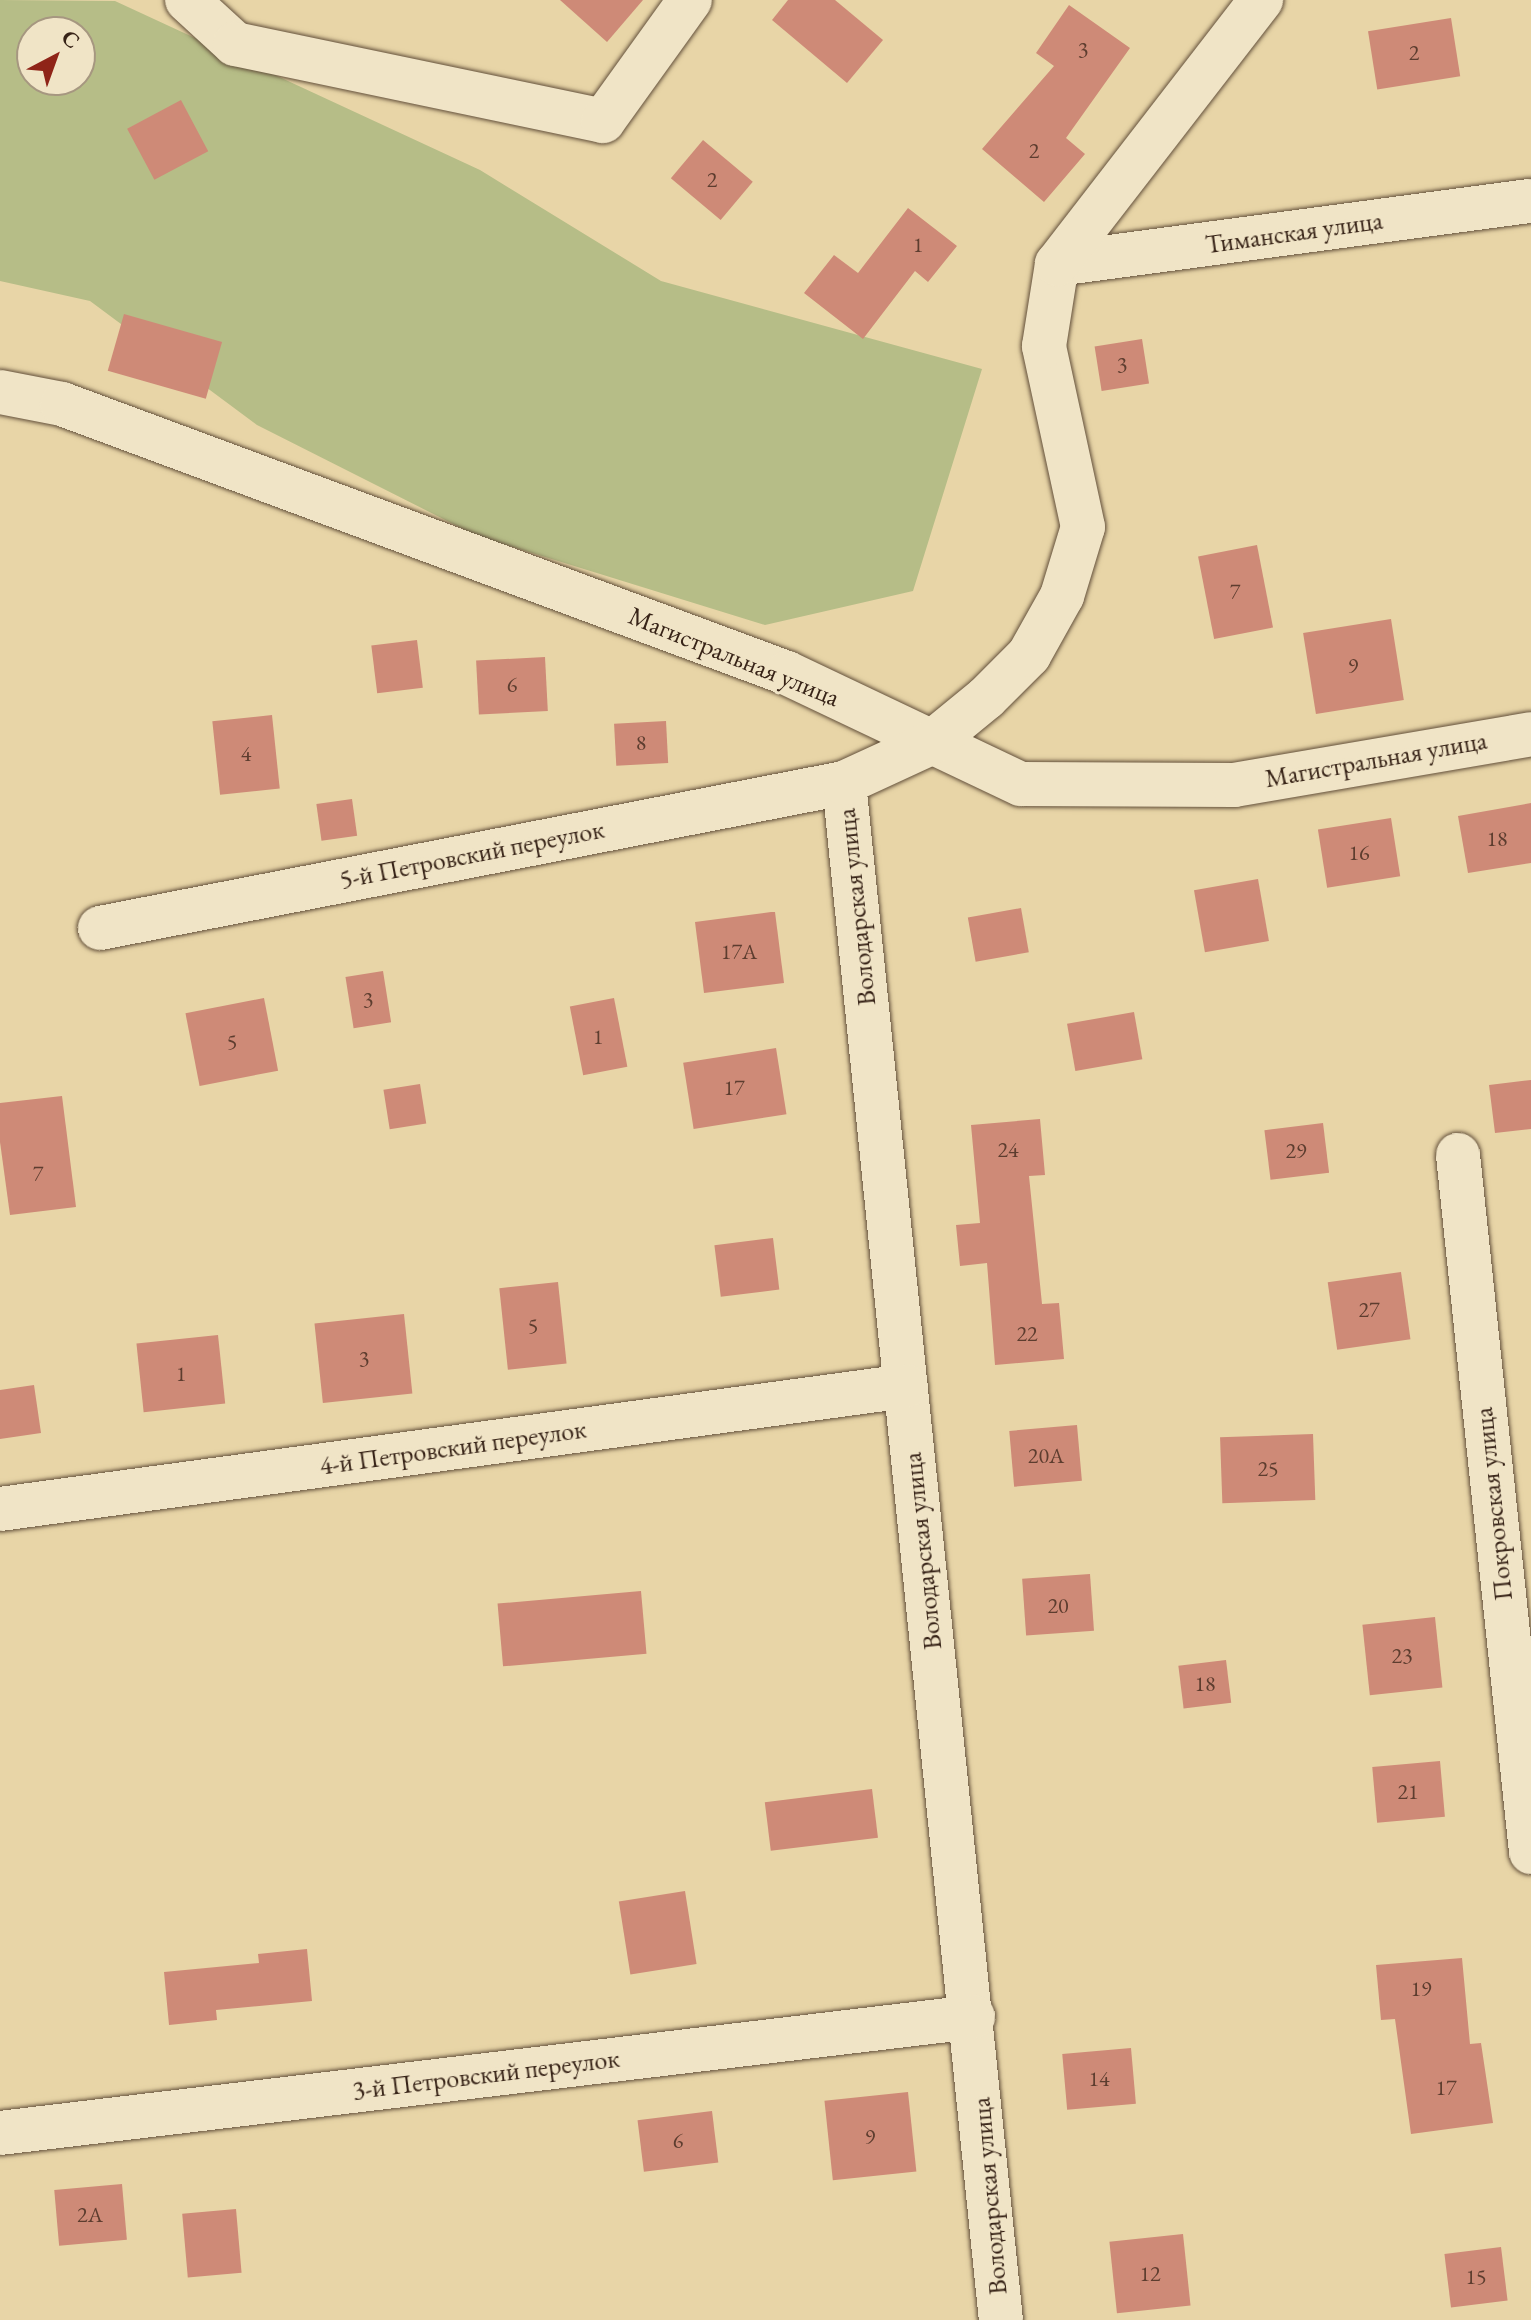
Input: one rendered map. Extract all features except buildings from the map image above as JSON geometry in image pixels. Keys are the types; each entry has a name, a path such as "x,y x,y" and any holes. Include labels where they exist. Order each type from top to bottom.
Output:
{"street":[{"path":"187,0 235,44 603,121 690,0"},
{"path":"1057,264 1261,0"},
{"name":"Тиманская улица","path":"1057,264 1531,201"},
{"name":"5-й Петровский переулок","path":"100,928 844,783 931,743 986,698 1029,655 1062,596 1083,527 1044,346 1057,264"},
{"name":"Магистральная улица","path":"0,392 62,404 787,673 1021,784 1234,785 1531,734"},
{"name":"Володарская улица","path":"844,783 973,2017 1001,2320"},
{"name":"Покровская улица","path":"1458,1155 1531,1852"},
{"name":"4-й Петровский переулок","path":"0,1509 906,1386"},
{"name":"3-й Петровский переулок","path":"0,2133 973,2017"}],"green space":[{"path":"0,0 115,1 480,170 661,281 982,369 913,591 765,625 477,536 257,425 90,301 0,281"}]}
